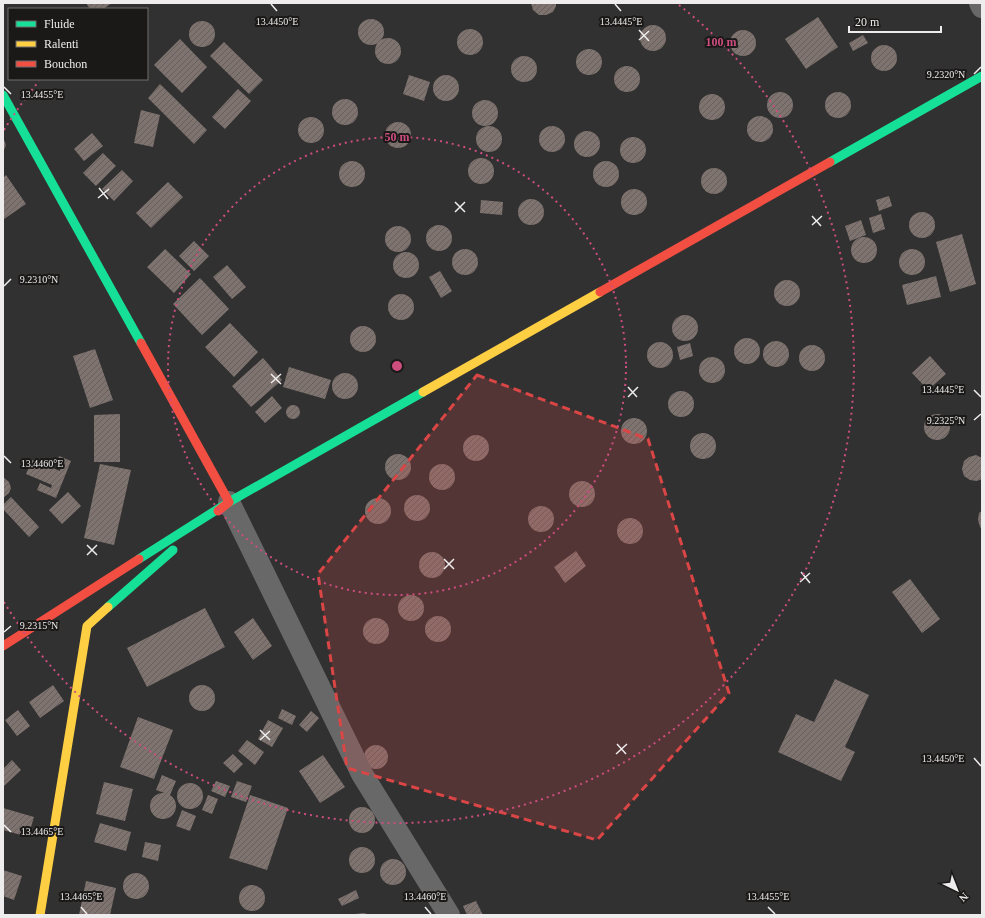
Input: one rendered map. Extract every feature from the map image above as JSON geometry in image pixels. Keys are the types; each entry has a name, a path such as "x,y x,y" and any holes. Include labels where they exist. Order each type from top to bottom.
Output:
{"street":[{"path":"980,3 982,7"},
{"path":"3,646 229,502 982,76"},
{"path":"3,95 229,502 362,774 449,915"},
{"path":"40,915 87,626 229,502"}],"highlighted area":[{"path":"477,375 648,439 729,693 597,840 347,768 318,574"}],"building":[{"path":"86,3 112,3 104,8 89,8"},
{"path":"531,3 556,3 556,6 553,12 546,15 539,15 533,10"},
{"path":"818,17 838,47 806,69 785,39"},
{"path":"371,19 380,23 384,32 380,41 371,45 362,41 358,32 362,23"},
{"path":"202,21 211,25 215,34 211,43 202,47 193,43 189,34 193,25"},
{"path":"653,25 662,29 666,38 662,47 653,51 644,47 640,38 644,29"},
{"path":"470,29 479,33 483,42 479,51 470,55 461,51 457,42 461,33"},
{"path":"743,30 752,34 756,43 752,52 743,56 734,52 730,43 734,34"},
{"path":"863,35 868,43 853,51 849,43"},
{"path":"388,38 397,42 401,51 397,60 388,64 379,60 375,51 379,42"},
{"path":"180,39 207,67 182,93 154,65"},
{"path":"224,42 263,80 249,94 210,56"},
{"path":"884,45 893,49 897,58 893,67 884,71 875,67 871,58 875,49"},
{"path":"589,49 598,53 602,62 598,71 589,75 580,71 576,62 580,53"},
{"path":"524,56 533,60 537,69 533,78 524,82 515,78 511,69 515,60"},
{"path":"627,66 636,70 640,79 636,88 627,92 618,88 614,79 618,70"},
{"path":"409,75 430,82 424,101 403,94"},
{"path":"446,75 455,79 459,88 455,97 446,101 437,97 433,88 437,79"},
{"path":"160,84 207,130 194,144 148,98"},
{"path":"238,89 251,101 225,129 212,117"},
{"path":"780,92 789,96 793,105 789,114 780,118 771,114 767,105 771,96"},
{"path":"838,92 847,96 851,105 847,114 838,118 829,114 825,105 829,96"},
{"path":"712,94 721,98 725,107 721,116 712,120 703,116 699,107 703,98"},
{"path":"345,99 354,103 358,112 354,121 345,125 336,121 332,112 336,103"},
{"path":"485,100 494,104 498,113 494,122 485,126 476,122 472,113 476,104"},
{"path":"141,110 160,115 153,147 134,143"},
{"path":"760,116 769,120 773,129 769,138 760,142 751,138 747,129 751,120"},
{"path":"311,117 320,121 324,130 320,139 311,143 302,139 298,130 302,121"},
{"path":"398,122 407,126 411,135 407,144 398,148 389,144 385,135 389,126"},
{"path":"489,126 498,130 502,139 498,148 489,152 480,148 476,139 480,130"},
{"path":"552,126 561,130 565,139 561,148 552,152 543,148 539,139 543,130"},
{"path":"587,131 596,135 600,144 596,153 587,157 578,153 574,144 578,135"},
{"path":"92,133 103,146 84,161 74,149"},
{"path":"3,137 6,145 3,152"},
{"path":"633,137 642,141 646,150 642,159 633,163 624,159 620,150 624,141"},
{"path":"103,153 116,166 96,186 83,173"},
{"path":"481,158 490,162 494,171 490,180 481,184 472,180 468,171 472,162"},
{"path":"352,161 361,165 365,174 361,183 352,187 343,183 339,174 343,165"},
{"path":"606,161 615,165 619,174 615,183 606,187 597,183 593,174 597,165"},
{"path":"714,168 723,172 727,181 723,190 714,194 705,190 701,181 705,172"},
{"path":"122,170 133,181 114,201 102,189"},
{"path":"6,175 26,204 4,219 3,178"},
{"path":"168,182 183,197 151,228 136,213"},
{"path":"634,189 643,193 647,202 643,211 634,215 625,211 621,202 625,193"},
{"path":"889,196 892,206 879,211 876,200"},
{"path":"531,199 540,203 544,212 540,221 531,225 522,221 518,212 522,203"},
{"path":"481,200 503,202 502,215 480,213"},
{"path":"922,212 931,216 935,225 931,234 922,238 913,234 909,225 913,216"},
{"path":"881,214 885,229 873,233 869,218"},
{"path":"861,220 866,235 850,241 845,226"},
{"path":"439,225 448,229 452,238 448,247 439,251 430,247 426,238 430,229"},
{"path":"398,226 407,230 411,239 407,248 398,252 389,248 385,239 389,230"},
{"path":"962,234 976,284 950,292 936,242"},
{"path":"864,237 873,241 877,250 873,259 864,263 855,259 851,250 855,241"},
{"path":"194,241 209,256 194,271 179,256"},
{"path":"165,249 191,274 174,293 147,267"},
{"path":"465,249 474,253 478,262 474,271 465,275 456,271 452,262 456,253"},
{"path":"912,249 921,253 925,262 921,271 912,275 903,271 899,262 903,253"},
{"path":"406,252 415,256 419,265 415,274 406,278 397,274 393,265 397,256"},
{"path":"227,265 246,287 232,299 213,277"},
{"path":"440,271 452,291 441,298 429,277"},
{"path":"936,276 941,297 907,305 902,285"},
{"path":"200,278 229,309 202,335 173,304"},
{"path":"787,280 796,284 800,293 796,302 787,306 778,302 774,293 778,284"},
{"path":"401,294 410,298 414,307 410,316 401,320 392,316 388,307 392,298"},
{"path":"685,315 694,319 698,328 694,337 685,341 676,337 672,328 676,319"},
{"path":"230,323 258,352 234,377 205,347"},
{"path":"363,326 372,330 376,339 372,348 363,352 354,348 350,339 354,330"},
{"path":"747,338 756,342 760,351 756,360 747,364 738,360 734,351 738,342"},
{"path":"776,341 785,345 789,354 785,363 776,367 767,363 763,354 767,345"},
{"path":"660,342 669,346 673,355 669,364 660,368 651,364 647,355 651,346"},
{"path":"690,343 693,356 680,360 677,347"},
{"path":"812,345 821,349 825,358 821,367 812,371 803,367 799,358 803,349"},
{"path":"95,349 113,400 90,408 73,356"},
{"path":"930,356 946,374 928,390 912,373"},
{"path":"712,357 721,361 725,370 721,379 712,383 703,379 699,370 703,361"},
{"path":"263,358 282,380 251,407 232,386"},
{"path":"289,367 331,380 325,399 283,387"},
{"path":"345,373 354,377 358,386 354,395 345,399 336,395 332,386 336,377"},
{"path":"681,391 690,395 694,404 690,413 681,417 672,413 668,404 672,395"},
{"path":"272,396 282,408 265,423 255,412"},
{"path":"290,405 296,405 300,409 300,415 296,419 290,419 286,415 286,409"},
{"path":"120,414 120,462 94,462 94,415"},
{"path":"937,414 946,418 950,427 946,436 937,440 928,436 924,427 928,418"},
{"path":"634,418 643,422 647,431 643,440 634,444 625,440 621,431 625,422"},
{"path":"703,433 712,437 716,446 712,455 703,459 694,455 690,446 694,437"},
{"path":"476,435 485,439 489,448 485,457 476,461 467,457 463,448 467,439"},
{"path":"398,454 407,458 411,467 407,476 398,480 389,476 385,467 389,458"},
{"path":"976,455 982,458 982,479 977,481 970,480 964,476 962,469 964,461 969,457"},
{"path":"59,456 71,461 56,498 37,490 40,483 51,488 52,485 26,474 32,460 60,471 61,467 56,465"},
{"path":"100,464 131,470 114,545 84,538"},
{"path":"442,464 451,468 455,477 451,486 442,490 433,486 429,477 433,468"},
{"path":"3,477 9,482 11,488 9,493 3,498"},
{"path":"582,481 591,485 595,494 591,503 582,507 573,503 569,494 573,485"},
{"path":"68,492 81,506 62,524 49,510"},
{"path":"417,495 426,499 430,508 426,517 417,521 408,517 404,508 408,499"},
{"path":"11,497 39,527 29,537 3,509 3,505"},
{"path":"378,498 387,502 391,511 387,520 378,524 369,520 365,511 369,502"},
{"path":"541,506 550,510 554,519 550,528 541,532 532,528 528,519 532,510"},
{"path":"982,511 982,529 978,520 979,513"},
{"path":"630,518 639,522 643,531 639,540 630,544 621,540 617,531 621,522"},
{"path":"576,551 586,566 565,583 554,567"},
{"path":"432,552 441,556 445,565 441,574 432,578 423,574 419,565 423,556"},
{"path":"910,579 940,619 922,633 892,592"},
{"path":"411,595 420,599 424,608 420,617 411,621 402,617 398,608 402,599"},
{"path":"205,608 225,647 147,687 127,648"},
{"path":"438,616 447,620 451,629 447,638 438,642 429,638 425,629 429,620"},
{"path":"253,618 272,646 253,660 234,632"},
{"path":"376,618 385,622 389,631 385,640 376,644 367,640 363,631 367,622"},
{"path":"835,679 869,695 845,747 855,752 841,781 778,752 796,714 814,722"},
{"path":"53,685 64,701 40,718 29,702"},
{"path":"202,685 211,689 215,698 211,707 202,711 193,707 189,698 193,689"},
{"path":"282,709 296,716 292,725 278,718"},
{"path":"18,710 30,726 17,736 5,720"},
{"path":"311,711 319,718 307,732 299,725"},
{"path":"138,717 173,730 154,779 120,767"},
{"path":"268,720 283,728 272,747 258,739"},
{"path":"247,740 264,752 255,765 238,751"},
{"path":"376,745 385,748 388,757 385,766 376,769 367,766 364,757 367,748"},
{"path":"233,754 243,764 234,773 223,763"},
{"path":"323,755 345,787 320,803 299,771"},
{"path":"12,760 21,770 4,786 3,769"},
{"path":"162,775 176,781 170,795 156,790"},
{"path":"216,781 230,786 225,797 211,791"},
{"path":"237,781 252,786 246,802 231,797"},
{"path":"104,782 133,789 125,821 96,814"},
{"path":"190,783 199,787 203,796 199,805 190,809 181,805 177,796 181,787"},
{"path":"163,793 172,797 176,806 172,815 163,819 154,815 150,806 154,797"},
{"path":"208,795 218,799 212,814 202,810"},
{"path":"250,795 288,808 267,870 229,858"},
{"path":"362,807 371,811 375,820 371,829 362,833 353,829 349,820 353,811"},
{"path":"3,808 34,817 28,837 3,830"},
{"path":"182,810 196,816 190,831 176,826"},
{"path":"100,823 131,832 126,851 94,842"},
{"path":"145,842 161,845 158,861 142,857"},
{"path":"362,847 371,851 375,860 371,869 362,873 353,869 349,860 353,851"},
{"path":"393,859 402,863 406,872 402,881 393,885 384,881 380,872 384,863"},
{"path":"3,870 22,876 14,900 3,896"},
{"path":"136,873 145,877 149,886 145,895 136,899 127,895 123,886 127,877"},
{"path":"86,881 116,888 110,915 79,915"},
{"path":"252,885 261,889 265,898 261,907 252,911 243,907 239,898 243,889"},
{"path":"356,890 359,898 342,906 338,899"},
{"path":"476,901 483,915 467,915 463,906"},
{"path":"364,913 370,915 355,915 355,914"}],"traffic: fast":[{"path":"830,162 982,76"},
{"path":"3,95 141,343"},
{"path":"139,559 229,502 423,392"},
{"path":"108,607 173,550"}],"traffic: slow":[{"path":"423,392 600,292"},
{"path":"40,915 87,626 108,607"}],"traffic: jam":[{"path":"600,292 830,162"},
{"path":"141,343 229,502 218,511"},
{"path":"3,646 139,559"}]}
